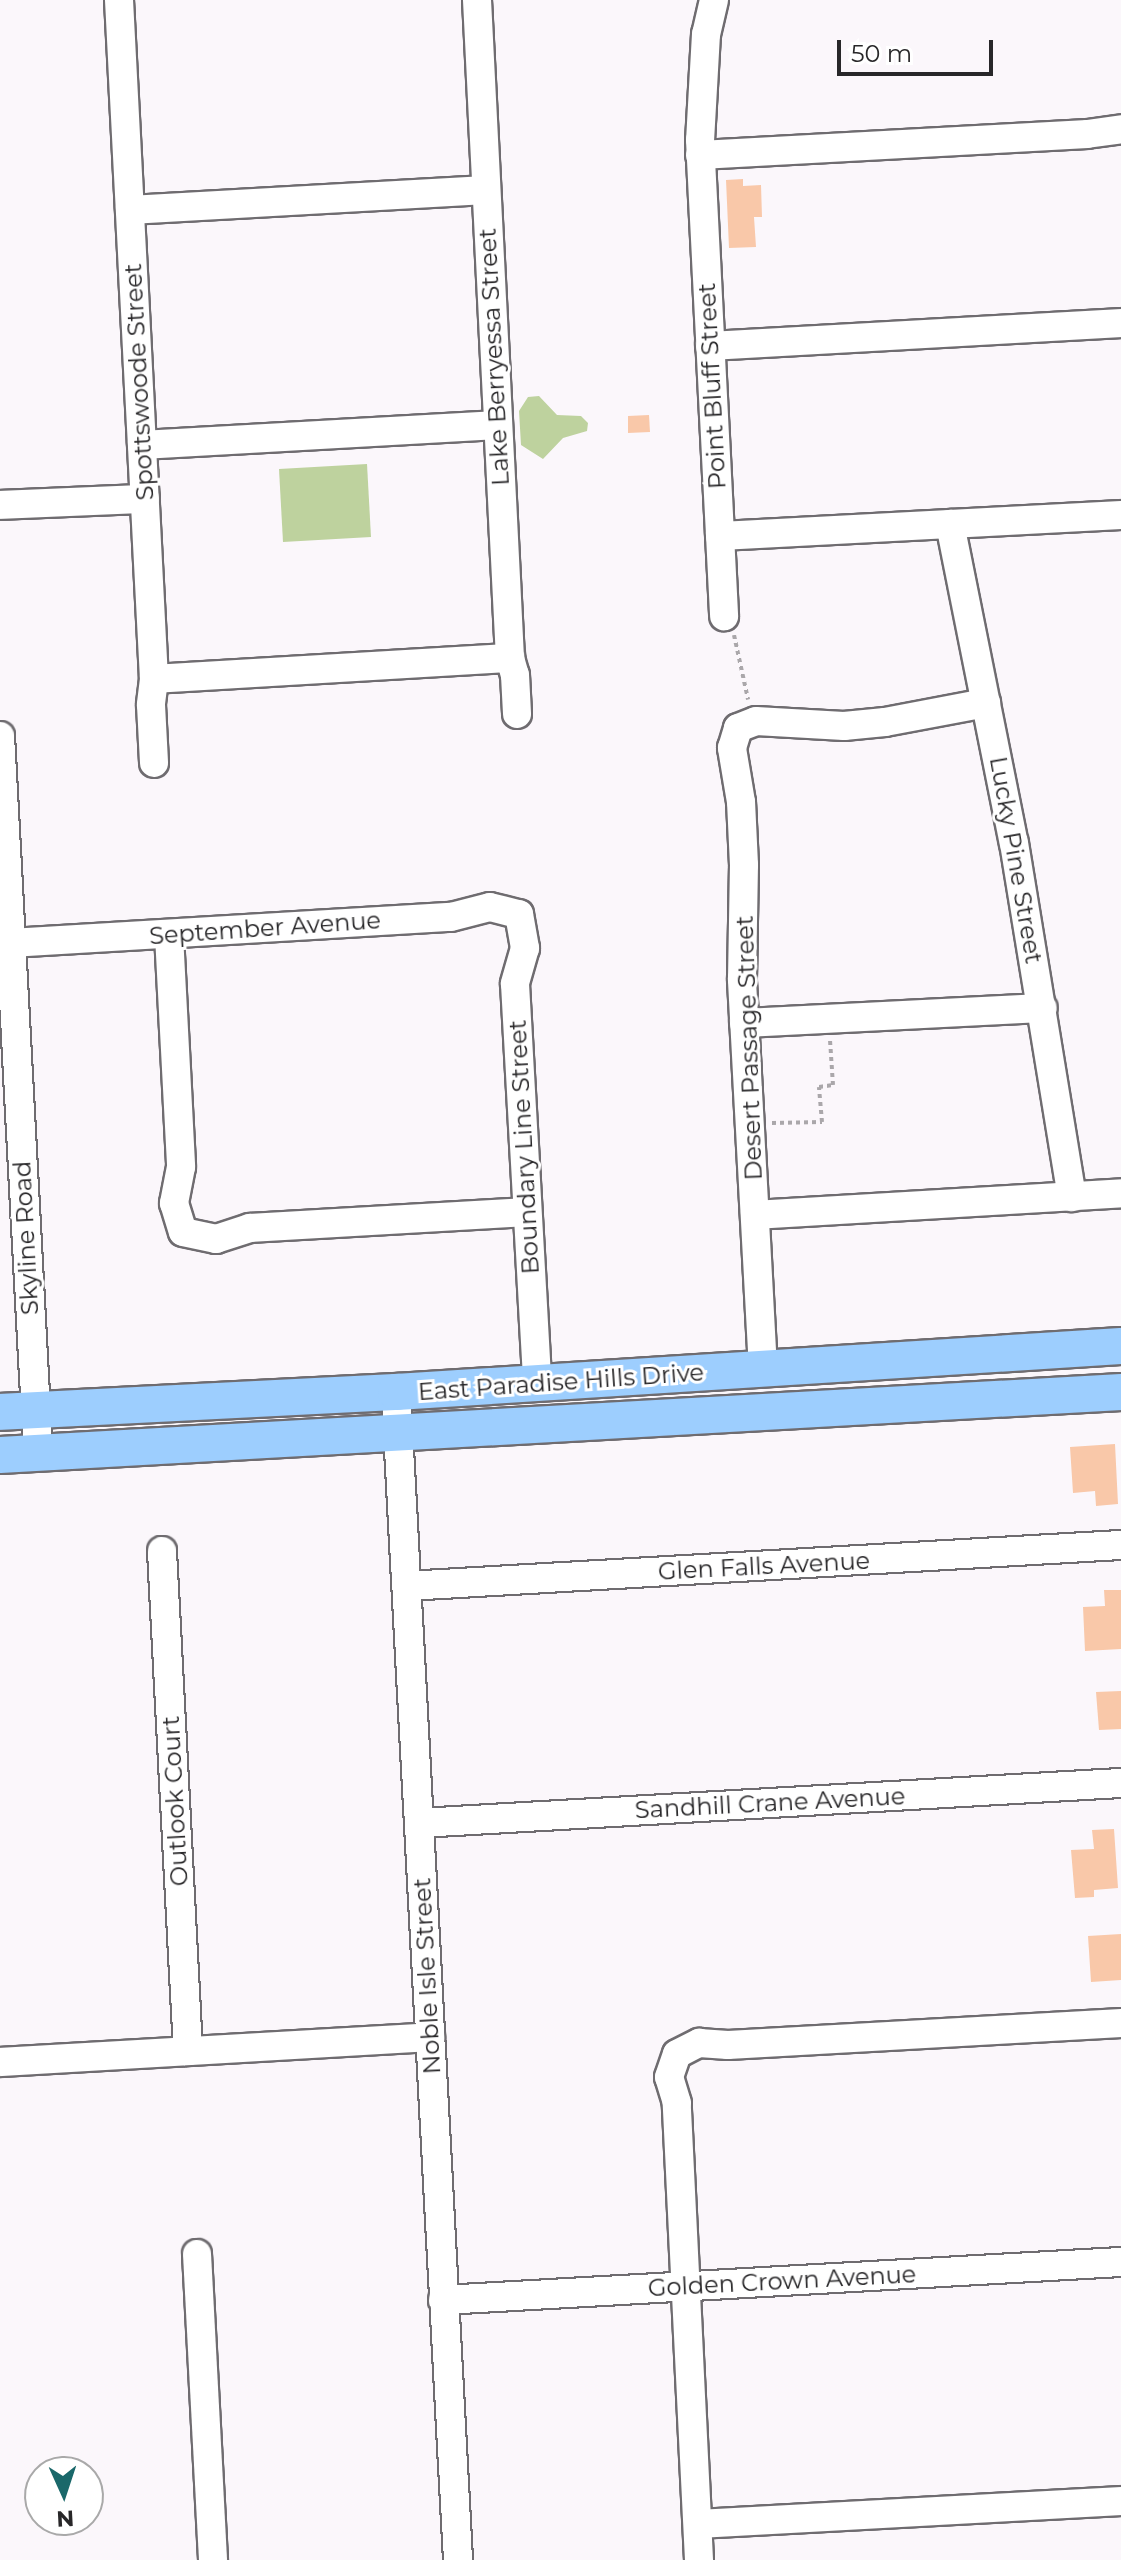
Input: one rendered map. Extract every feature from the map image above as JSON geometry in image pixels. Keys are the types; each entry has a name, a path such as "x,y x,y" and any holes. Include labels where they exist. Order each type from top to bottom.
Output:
{"main road":[{"name":"East Paradise Hills Drive","path":"0,1412 396,1392 1121,1346"},
{"name":"East Paradise Hills Drive","path":"0,1455 1121,1392"}],"street":[{"name":"Spottswoode Street","path":"119,0 154,679 151,705 154,763"},
{"name":"Lake Berryessa Street","path":"477,0 510,658 517,714"},
{"name":"Point Bluff Street","path":"714,0 706,34 700,155 720,536 728,620"},
{"path":"700,155 1071,135 1121,129"},
{"path":"130,210 485,190"},
{"path":"710,346 1121,323"},
{"path":"142,445 497,425"},
{"path":"0,505 145,499"},
{"path":"720,536 1121,515"},
{"name":"Lucky Pine Street","path":"950,524 1043,1008 1072,1197"},
{"path":"154,679 510,658"},
{"name":"Desert Passage Street","path":"763,1369 744,1023 741,802 732,748 738,728 756,721 844,726 885,722 986,703"},
{"name":"Skyline Road","path":"0,736 38,1451"},
{"name":"September Avenue","path":"10,943 451,917 490,907 519,914"},
{"name":"Boundary Line Street","path":"519,914 525,948 515,984 537,1382"},
{"path":"169,935 181,1167 174,1203 183,1232 216,1239 250,1228 527,1212"},
{"path":"744,1023 1043,1008"},
{"path":"755,1215 1121,1193"},
{"name":"Noble Isle Street","path":"396,1392 458,2560"},
{"name":"Glen Falls Avenue","path":"407,1586 1121,1545"},
{"name":"Outlook Court","path":"162,1551 188,2051"},
{"name":"Sandhill Crane Avenue","path":"420,1823 1121,1783"},
{"path":"699,2560 677,2103 669,2077 677,2054 699,2043 728,2045 1121,2023"},
{"path":"0,2062 430,2037"},
{"path":"197,2254 213,2560"},
{"name":"Golden Crown Avenue","path":"443,2300 1121,2262"},
{"path":"698,2524 1121,2501"}],"path":[{"path":"728,620 748,699"},
{"path":"762,1124 822,1122 819,1087 833,1085 829,1030"}],"green space":[{"path":"539,396 557,415 581,416 588,423 587,431 563,438 543,459 521,445 519,411 528,397"},
{"path":"367,464 371,537 283,542 279,469"}],"building":[{"path":"743,179 743,186 761,185 762,217 754,217 756,247 729,248 726,180"},
{"path":"649,415 650,432 628,433 628,416"},
{"path":"1115,1444 1118,1504 1096,1506 1095,1491 1073,1493 1070,1447"},
{"path":"1104,1590 1121,1590 1121,1649 1085,1651 1083,1607 1105,1606"},
{"path":"1121,1691 1121,1729 1099,1730 1096,1692"},
{"path":"1114,1829 1118,1888 1094,1890 1094,1897 1075,1898 1071,1850 1094,1849 1092,1830"},
{"path":"1121,1934 1121,1980 1091,1982 1088,1936"}]}
